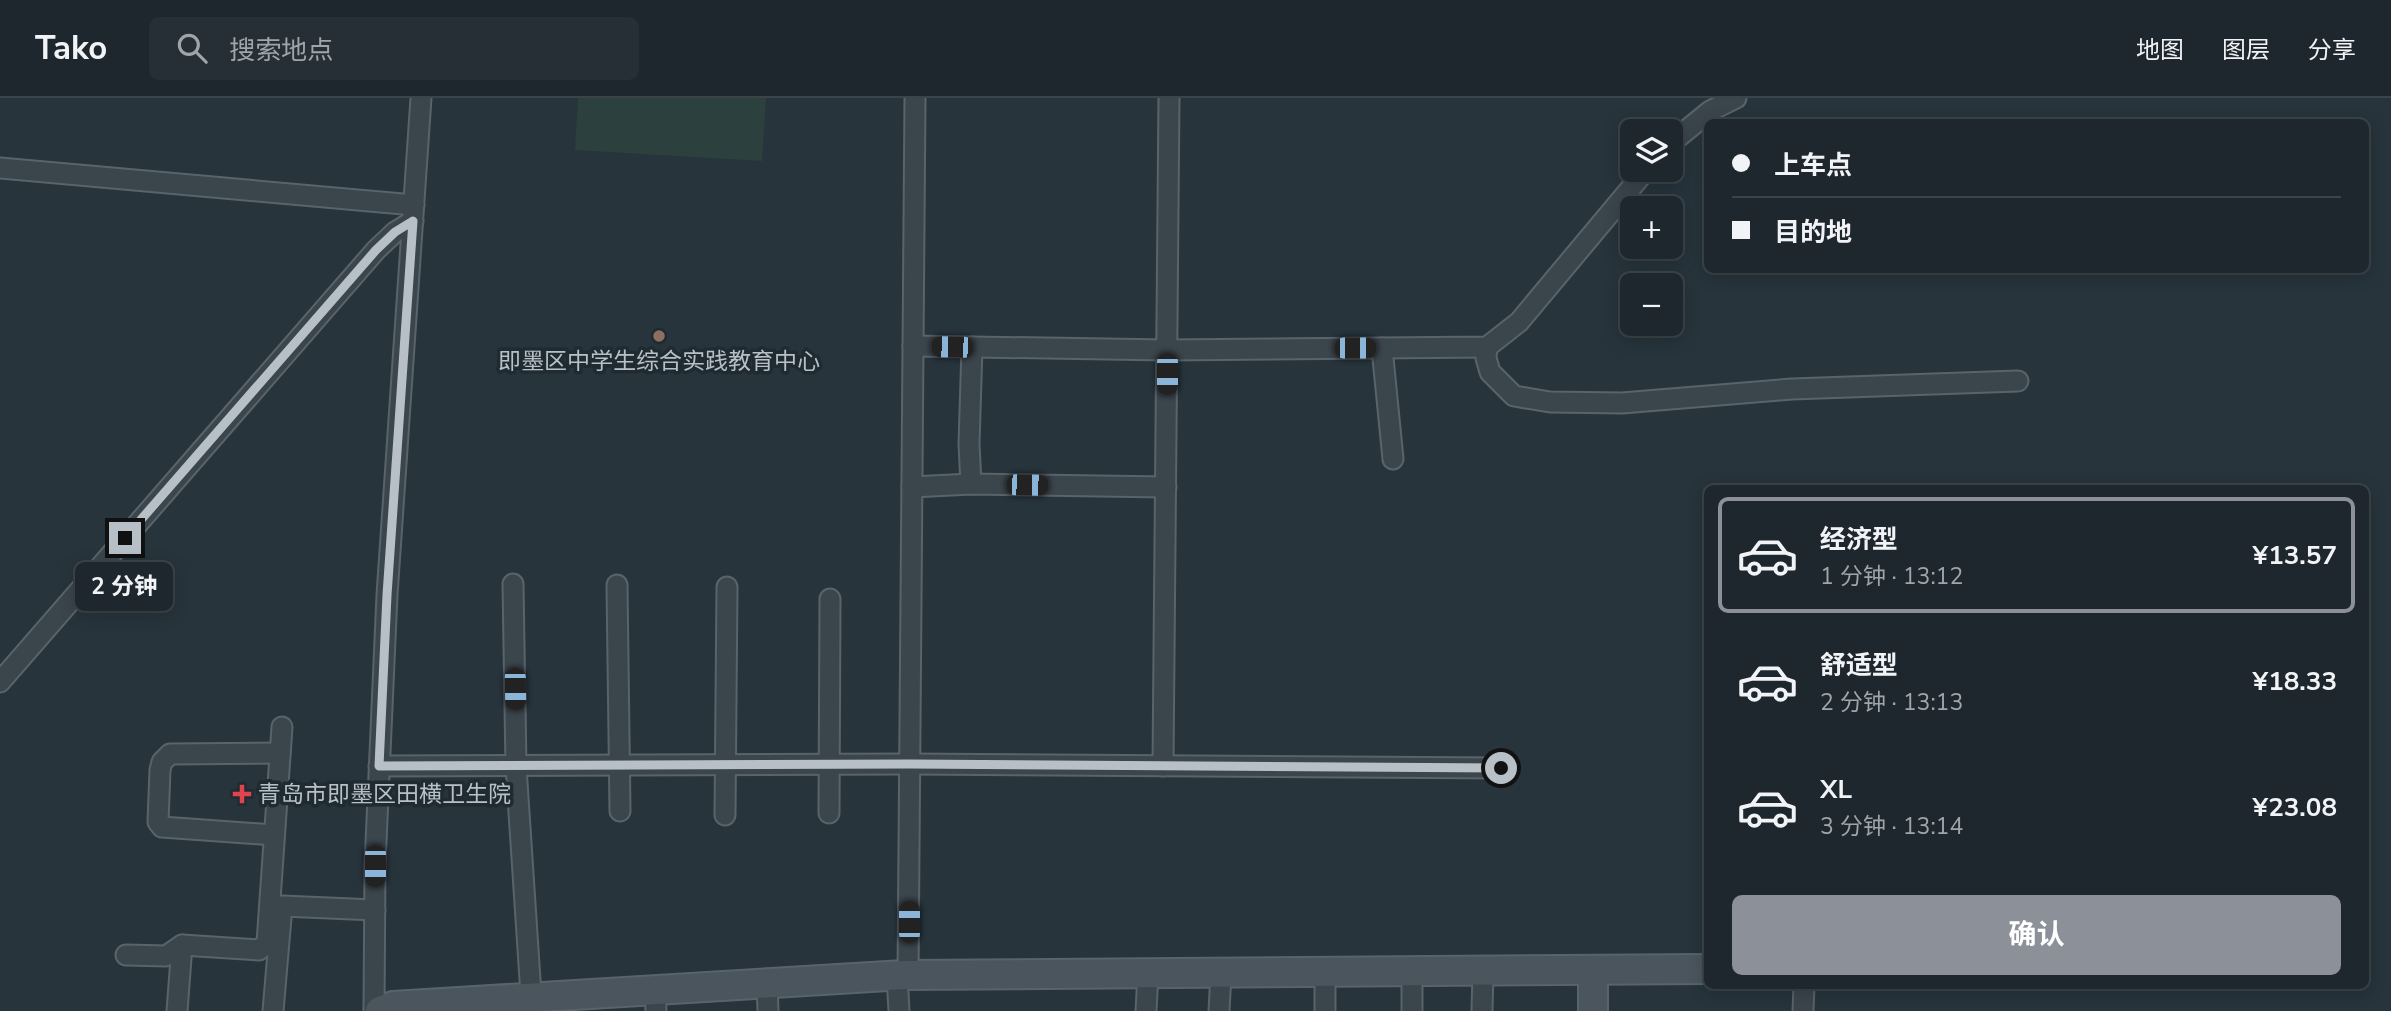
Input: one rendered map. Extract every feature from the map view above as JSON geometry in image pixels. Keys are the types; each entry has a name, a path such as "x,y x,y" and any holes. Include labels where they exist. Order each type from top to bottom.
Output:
{"street":[{"path":"374,1011 374,910 387,595 421,98"},
{"path":"899,1011 903,975 910,764 915,98"},
{"path":"1163,766 1169,98"},
{"path":"1683,133 1710,111 1736,98"},
{"path":"0,168 414,213"},
{"path":"913,346 1167,350 1487,347 1519,322 1636,182"},
{"path":"0,682 376,250 414,213"},
{"path":"971,484 969,444 972,347"},
{"path":"1487,347 1486,358 1490,372 1514,396 1550,402 1622,403 1792,389 2018,381"},
{"path":"1382,348 1392,459"},
{"path":"912,487 971,484 1166,486"},
{"path":"513,584 516,767 532,1004"},
{"path":"617,586 620,811"},
{"path":"725,815 727,587"},
{"path":"829,813 830,599"},
{"path":"126,956 166,956 182,945 259,950 267,943 282,727"},
{"path":"274,835 162,827 158,822 160,770 162,762 170,754 280,753"},
{"path":"379,766 910,764 1501,768"},
{"path":"273,1011 282,906 374,910"},
{"path":"177,1011 182,945"},
{"path":"380,1011 393,1006 412,1008 768,997 903,975 1704,969"},
{"path":"1593,970 1593,1011"},
{"path":"1412,971 1412,1011"},
{"path":"1482,1011 1483,971"},
{"path":"1325,972 1325,1011"},
{"path":"1146,1011 1147,973"},
{"path":"1219,1011 1221,973"},
{"path":"1803,1011 1804,989"}],"green space":[{"path":"578,98 766,98 762,161 575,150"}],"place":[{"name":"即墨区中学生综合实践教育中心","path":"659,336"},
{"name":"青岛市即墨区田横卫生院","path":"242,794"}],"route":[{"path":"125,538 376,250 395,232 413,221 387,595 379,766 910,764 1501,768"}]}
